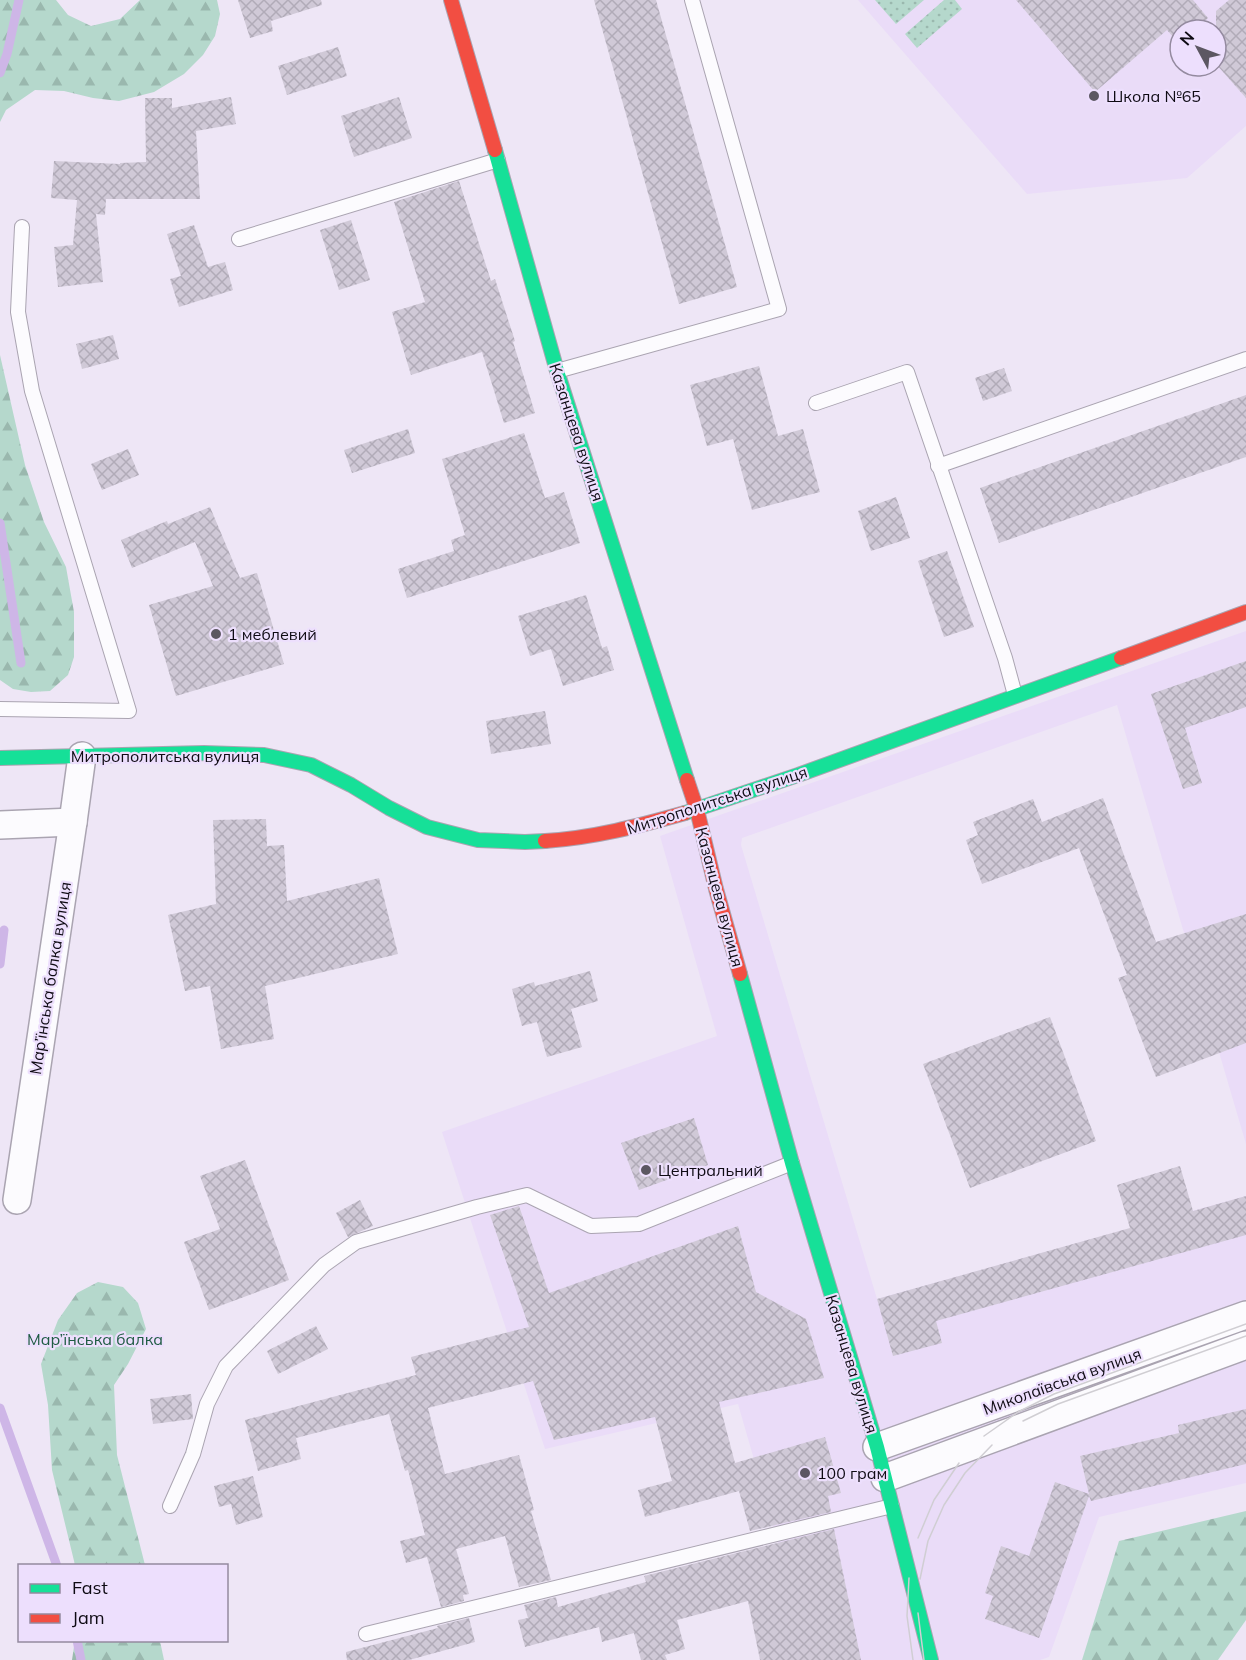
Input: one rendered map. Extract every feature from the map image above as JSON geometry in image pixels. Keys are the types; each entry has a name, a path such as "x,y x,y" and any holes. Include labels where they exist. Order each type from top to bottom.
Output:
{"street":[{"name":"Казанцева вулиця","path":"451,0 557,371 697,810 716,889 792,1163 877,1447 931,1660"},
{"name":"Митрополитська вулиця","path":"0,758 204,753 264,755 311,765 427,827 478,840 525,842 573,839 618,831 697,810 1246,612"},
{"name":"Мар’їнська балка вулиця","path":"17,1200 82,756"},
{"path":"0,825 73,822"},
{"name":"Миколаївська вулиця","path":"877,1447 1246,1315"},
{"name":"Миколаївська вулиця","path":"885,1478 1246,1345"}],"lane":[{"path":"557,371 779,309 692,0"},
{"path":"238,239 498,160"},
{"path":"0,709 129,711 32,391 18,312 22,227"},
{"path":"938,466 1246,359"},
{"path":"816,403 907,372 1005,658 1015,695"},
{"path":"170,1506 193,1454 207,1404 226,1366 324,1265 356,1242 527,1195 591,1226 639,1224 792,1163"},
{"path":"366,1634 892,1506"}],"shaded area":[{"name":"Школа №65","path":"858,0 1246,0 1246,126 1187,178 1027,194"},
{"name":"Центральний","path":"1246,631 1246,1144 1117,705 742,838 741,845 877,1299 1246,1196 1246,1483 1099,1517 1049,1657 1040,1660 812,1660 738,1404 545,1449 442,1132 717,1036 660,836"}],"green space":[{"path":"0,0 56,0 68,15 91,26 120,19 140,0 217,0 220,14 215,36 203,55 184,74 154,92 119,101 64,91 35,90 6,110 0,122"},
{"path":"875,0 924,0 896,24"},
{"path":"944,0 955,0 962,9 917,48 905,34"},
{"path":"0,355 25,465 44,522 66,567 74,612 74,657 68,675 50,691 31,692 13,689 0,680"},
{"name":"Мар’їнська балка","path":"98,1282 123,1287 138,1303 146,1329 114,1385 117,1455 145,1564 75,1564 52,1470 48,1405 41,1364 58,1320 77,1293"},
{"path":"1246,1511 1246,1620 1218,1660 1082,1660 1119,1541"},
{"path":"75,1642 160,1642 164,1660 72,1660"}],"building":[{"path":"238,0 321,0 322,5 271,21 273,31 250,38"},
{"path":"594,0 656,0 737,287 679,304"},
{"path":"1016,0 1193,0 1208,18 1168,18 1168,31 1095,92"},
{"path":"1229,0 1246,0 1246,98 1228,78 1228,18 1216,18 1216,11"},
{"path":"338,47 347,76 287,95 278,66"},
{"path":"231,97 236,124 196,131 200,199 106,199 105,215 96,214 103,282 58,287 54,247 73,245 77,200 51,198 54,161 120,164 146,162 145,98 172,98 172,108"},
{"path":"399,97 412,138 354,157 341,116"},
{"path":"459,181 491,281 495,279 535,413 504,423 482,352 411,375 392,312 425,302 394,202"},
{"path":"351,220 370,280 339,290 320,230"},
{"path":"194,225 208,267 225,262 233,290 179,307 170,279 181,276 167,234"},
{"path":"113,335 119,359 82,369 76,344"},
{"path":"759,366 778,436 803,429 820,492 752,510 733,439 707,446 690,385"},
{"path":"1004,368 1012,391 983,401 975,378"},
{"path":"1246,395 1246,457 999,543 980,488"},
{"path":"408,429 415,453 352,473 344,450"},
{"path":"524,433 545,498 564,492 580,543 407,598 398,569 454,551 451,540 465,535 442,459"},
{"path":"128,449 139,475 102,490 91,464"},
{"path":"896,497 910,538 871,551 858,511"},
{"path":"210,507 240,578 257,573 284,664 176,696 149,605 213,586 195,542 132,568 121,540 167,521 168,524"},
{"path":"947,551 974,627 944,637 918,561"},
{"path":"586,595 602,648 607,646 614,670 563,686 551,649 530,656 518,616"},
{"path":"1246,661 1246,707 1185,728 1202,783 1183,789 1151,694"},
{"path":"545,711 551,744 491,754 486,721"},
{"path":"1103,798 1156,942 1246,914 1246,1043 1156,1077 1118,978 1127,975 1079,848 982,884 966,840 978,835 973,822 1033,799 1042,822"},
{"path":"266,819 267,846 284,845 287,901 379,878 398,954 265,986 274,1039 221,1049 210,986 185,991 168,915 216,904 213,820"},
{"path":"590,971 598,1001 571,1009 582,1047 547,1057 537,1022 522,1026 512,989 534,982 535,986"},
{"path":"1050,1017 1096,1141 970,1188 923,1064"},
{"path":"694,1118 708,1165 639,1190 621,1143"},
{"path":"245,1160 289,1280 209,1310 184,1242 220,1229 200,1176"},
{"path":"1180,1166 1193,1211 1246,1196 1246,1235 936,1321 942,1343 893,1356 877,1299 1130,1228 1117,1185"},
{"path":"360,1200 373,1226 348,1237 336,1213"},
{"path":"519,1206 549,1293 738,1226 756,1292 806,1319 824,1378 719,1402 735,1463 825,1437 841,1493 828,1496 831,1512 750,1531 739,1491 645,1517 638,1490 672,1481 655,1417 554,1440 533,1381 428,1408 445,1474 519,1455 534,1510 531,1511 551,1580 519,1587 505,1536 456,1549 469,1594 463,1595 464,1601 441,1607 427,1557 406,1563 400,1541 425,1535 408,1470 405,1471 389,1414 296,1438 301,1459 258,1471 245,1420 416,1375 411,1357 529,1327 490,1215"},
{"path":"316,1326 328,1349 278,1374 267,1351"},
{"path":"191,1394 193,1419 153,1424 150,1399"},
{"path":"1246,1409 1246,1464 1091,1501 1089,1496 1039,1638 985,1619 993,1596 985,1593 1001,1546 1029,1556 1055,1482 1089,1494 1080,1456 1179,1433 1178,1425"},
{"path":"253,1476 263,1517 236,1525 231,1504 219,1507 214,1486"},
{"path":"834,1529 861,1660 760,1660 748,1601 677,1620 685,1649 665,1655 667,1660 641,1660 634,1633 602,1642 599,1627 525,1647 518,1620 528,1618 524,1605 556,1597 558,1607 646,1582 644,1576"},
{"path":"469,1618 475,1642 409,1660 347,1660 346,1652"}],"waterway":[{"path":"0,73 7,54 19,0"},
{"path":"0,523 21,663"},
{"path":"0,964 4,930"},
{"path":"0,1408 56,1564"},
{"path":"77,1642 81,1660"}],"tram line":[{"path":"984,1436 1018,1412 1054,1394 1246,1324"},
{"path":"1023,1421 1058,1404 1246,1336"},
{"path":"920,1579 928,1541 944,1505 965,1473 992,1445"},
{"path":"918,1538 934,1500 959,1463"},
{"path":"909,1578 907,1616 913,1660"},
{"path":"918,1613 924,1660"}],"traffic: fast":[{"path":"495,150 557,371 687,780"},
{"path":"685,813 798,775 1121,658"},
{"path":"0,758 204,753 264,755 311,765 427,827 478,840 545,841"},
{"path":"740,974 792,1163 877,1447 931,1660"}],"traffic: jam":[{"path":"451,0 495,150"},
{"path":"1121,658 1246,612"},
{"path":"687,780 740,974"},
{"path":"545,841 598,834 685,813"}],"place":[{"name":"Школа №65","path":"1094,96"},
{"name":"1 меблевий","path":"216,634"},
{"name":"Центральний","path":"646,1170"},
{"name":"100 грам","path":"805,1473"}]}
